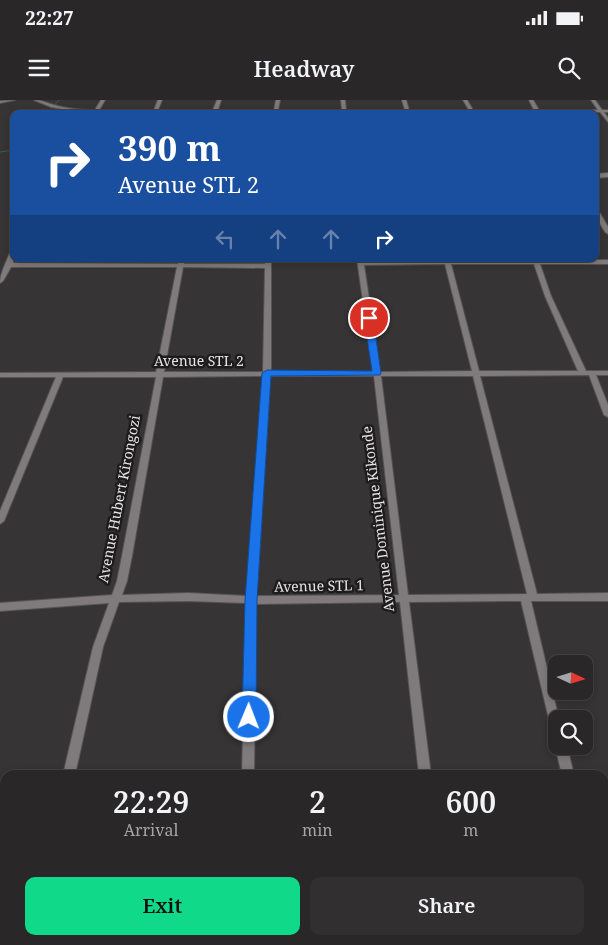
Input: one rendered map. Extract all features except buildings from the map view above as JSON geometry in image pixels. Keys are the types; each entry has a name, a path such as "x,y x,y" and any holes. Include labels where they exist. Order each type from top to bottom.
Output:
{"street":[{"path":"0,102 13,100"},
{"path":"36,100 71,110"},
{"path":"593,100 608,121"},
{"path":"601,111 608,111"},
{"path":"599,217 608,232"},
{"path":"0,262 54,262"},
{"path":"182,262 268,262 267,373 251,600 248,770"},
{"name":"Avenue Hubert Kirongozi","path":"71,770 98,647 127,556 145,450 182,262"},
{"name":"Avenue Dominique Kikonde","path":"360,262 377,373 424,770"},
{"path":"447,262 529,597 552,710"},
{"path":"536,262 548,296 608,415"},
{"path":"0,281 10,263"},
{"name":"Avenue STL 2","path":"0,375 608,373"},
{"path":"0,521 61,374"},
{"name":"Avenue STL 1","path":"0,607 115,598 220,597 251,600 608,597"},
{"path":"563,755 567,770"}],"waterway":[{"path":"50,110 59,100"},
{"path":"0,152 10,151"}],"route":[{"path":"249,717 251,600 267,373 377,373 369,318"}]}
